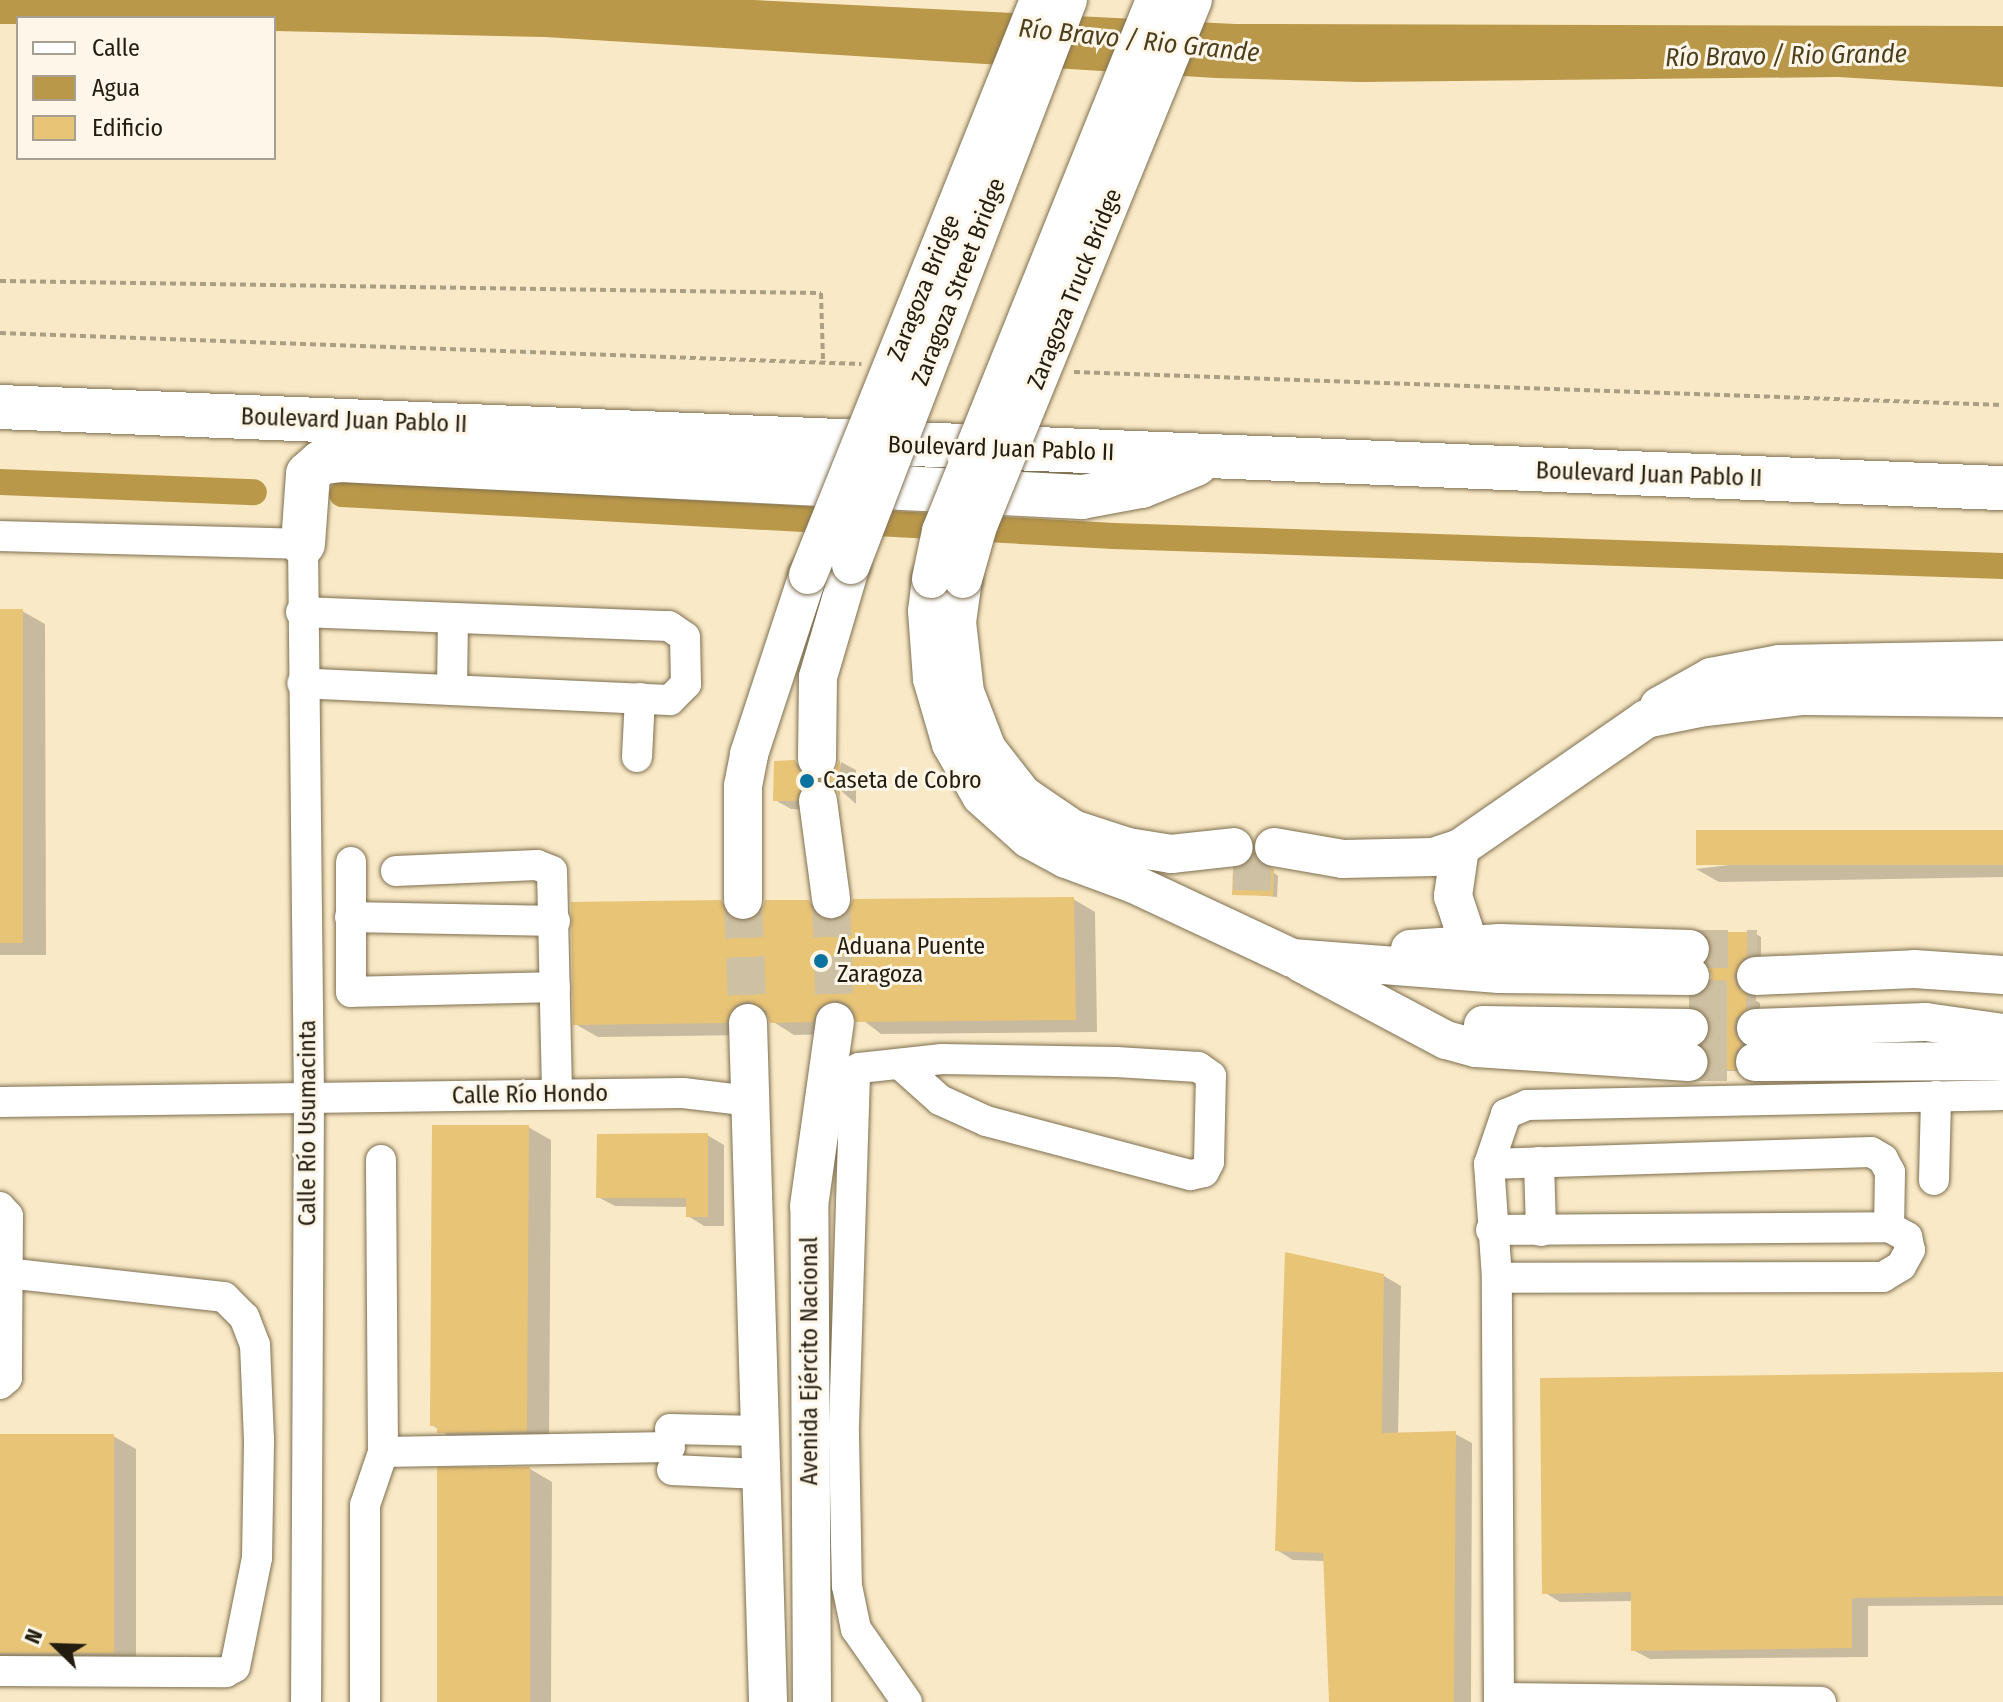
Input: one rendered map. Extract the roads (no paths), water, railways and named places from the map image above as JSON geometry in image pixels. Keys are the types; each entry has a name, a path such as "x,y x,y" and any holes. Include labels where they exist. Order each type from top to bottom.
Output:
{"highway":[{"name":"Boulevard Juan Pablo II","path":"0,407 2003,488"},
{"path":"303,544 308,474 322,462 341,460 1082,497 1141,486 1211,458"}],"main road":[{"name":"Zaragoza Truck Bridge","path":"947,579 941,531 1155,0"},
{"name":"Zaragoza Truck Bridge","path":"947,579 978,526 1193,0"},
{"name":"Zaragoza Street Bridge","path":"817,759 818,677 851,565 1063,3"},
{"name":"Zaragoza Bridge","path":"743,900 743,786 749,754 808,575 1063,3"},
{"path":"947,579 957,622 965,692 987,749 1023,795 1073,829 1128,847 1233,859"},
{"path":"947,579 928,643 940,714 951,744 981,796 1029,839 1066,859 1134,884 1292,958 1446,1040 1476,1048 1689,1003"},
{"path":"1274,859 1433,857 1460,848 1691,685 1779,664 2003,660"},
{"path":"1646,719 1803,696 2003,698"},
{"path":"818,801 831,899"},
{"path":"1460,848 1453,896 1469,944"},
{"path":"1292,958 1469,944 1689,1003"},
{"path":"1756,1003 1816,954 2003,949"},
{"path":"1292,958 1499,974 1689,1003"},
{"path":"1756,1003 1927,971 2003,975"},
{"path":"1887,1004 1927,971"},
{"path":"1756,1003 1887,1004 1926,1022"},
{"path":"1756,1003 2003,1033"},
{"path":"1756,1003 2003,1061"},
{"name":"Avenida Ejército Nacional","path":"812,1702 809,1206 835,1022"},
{"name":"Avenida Ejército Nacional","path":"748,1023 768,1702"}],"street":[{"path":"0,536 303,544"},
{"name":"Calle Río Usumacinta","path":"303,544 301,612 309,1098 306,1702"},
{"path":"301,612 679,629 685,637 686,684 681,695 670,700 302,683"},
{"path":"452,690 453,619"},
{"path":"637,757 640,698"},
{"path":"351,862 348,986 354,993 555,987"},
{"path":"396,871 542,865 555,879 557,1094"},
{"path":"350,917 555,921"},
{"path":"902,1066 940,1100 986,1121 1191,1175 1207,1168 1211,1076 1203,1068 942,1059 902,1066 859,1068 855,1075 844,1435 847,1586 856,1629 907,1702"},
{"name":"Calle Río Hondo","path":"0,1102 683,1093 750,1101"},
{"path":"1821,1702 1499,1700 1497,1278 1491,1230 1489,1164 1506,1114 1527,1105 2003,1095"},
{"path":"1934,1180 1936,1096"},
{"path":"1489,1164 1871,1152 1883,1159 1890,1172 1889,1227"},
{"path":"365,1702 365,1505 383,1452 381,1160"},
{"path":"1539,1162 1541,1231"},
{"path":"0,1207 8,1216 3,1324 7,1378 0,1384"},
{"path":"1491,1230 1889,1227 1907,1237 1910,1250 1901,1266 1883,1277 1497,1278"},
{"path":"0,1671 226,1672 235,1667 257,1558 259,1455 255,1345 236,1305 204,1293 4,1258"},
{"path":"383,1452 671,1449 760,1431"},
{"path":"671,1449 760,1474"}],"water":[{"name":"Río Bravo / Rio Grande","path":"0,0 754,0 1235,24 2003,26 2003,87 1838,77 1360,82 1216,78 545,37 276,31 276,16 16,16 16,24 0,24"}],"waterway":[{"path":"0,482 254,492"},
{"path":"342,494 1114,536 2003,566"}],"tunnel":[{"path":"1233,871 1274,872"},
{"path":"831,899 835,1022"},
{"path":"743,900 748,1023"},
{"path":"1690,949 1757,949"},
{"path":"1689,999 1756,1000"},
{"path":"1689,1028 1756,1028"},
{"path":"1689,1062 1755,1062"}],"place":[{"name":"Caseta de Cobro","path":"807,781"},
{"name":"Aduana Puente Zaragoza","path":"821,961"}]}
